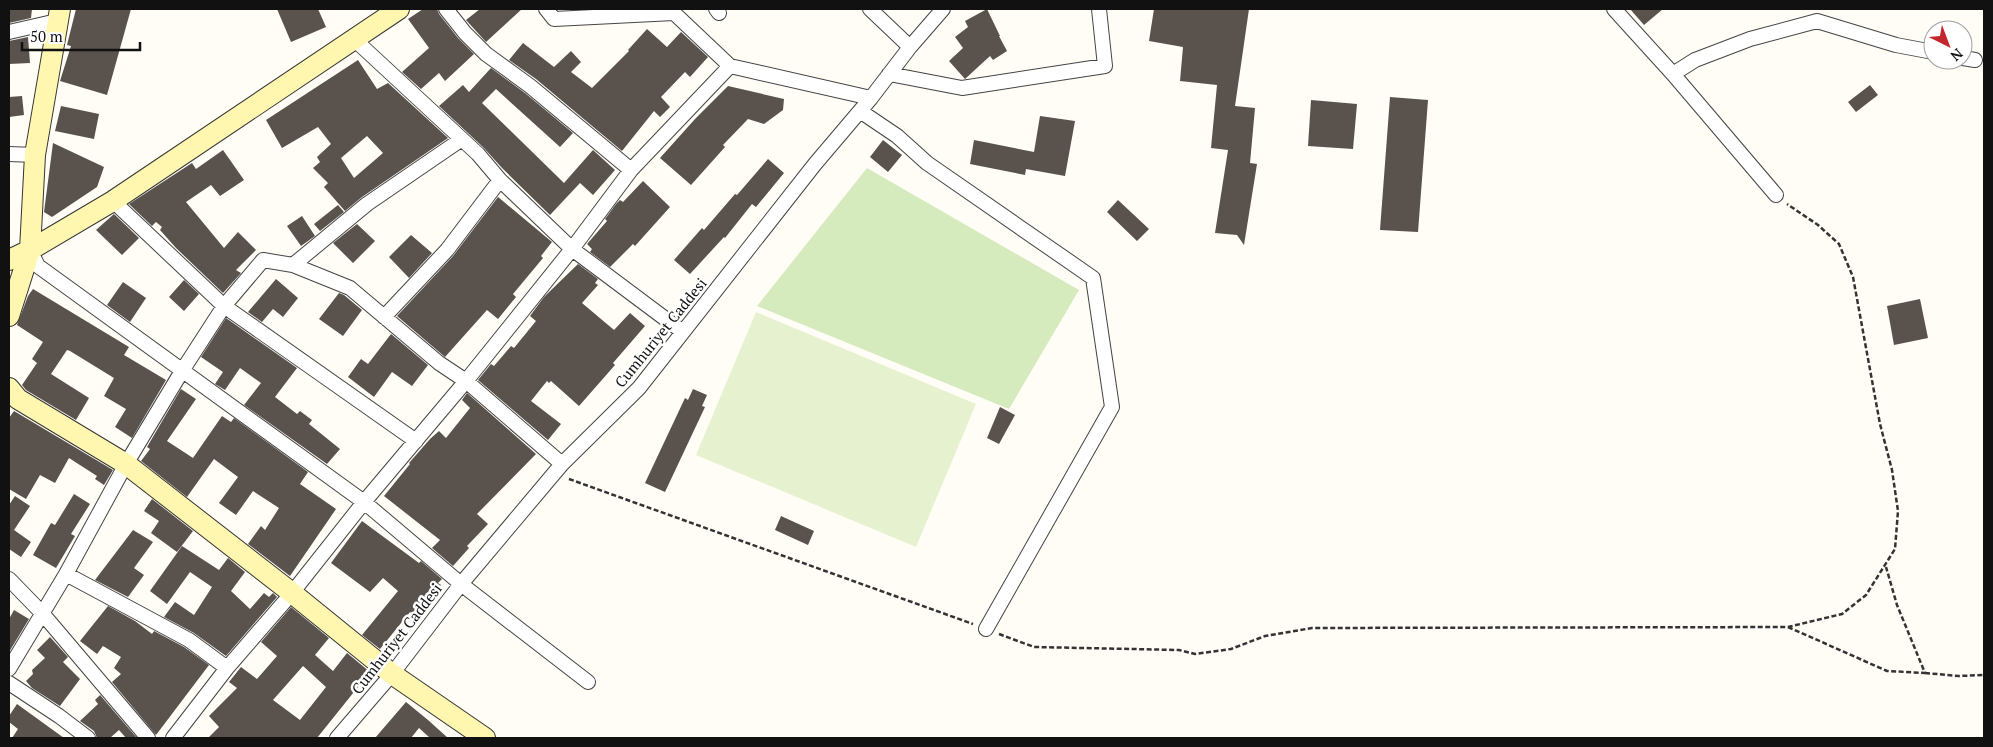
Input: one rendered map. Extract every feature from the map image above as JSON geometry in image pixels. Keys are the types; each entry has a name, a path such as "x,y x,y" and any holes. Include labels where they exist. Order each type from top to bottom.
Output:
{"street":[{"path":"9,260 30,250 113,201 399,9"},
{"path":"446,9 465,33 486,54 530,86 631,170"},
{"path":"546,9 554,19 674,13 730,66 871,98"},
{"path":"870,9 910,47"},
{"name":"Cumhuriyet Caddesi","path":"337,738 392,674 461,584 559,469 639,388 815,164 943,9"},
{"path":"889,74 962,88 1104,66 1099,9"},
{"path":"1614,9 1776,195"},
{"path":"9,32 58,15 34,155 30,250 9,316"},
{"path":"1672,74 1695,60 1750,39 1817,21 1896,45 1923,50"},
{"path":"355,40 478,154 500,180 572,249 683,332"},
{"path":"172,738 227,668 292,593 364,502 466,381 572,249 631,170 730,66"},
{"path":"860,111 897,136 927,163 1093,278 1112,407 986,630"},
{"path":"293,264 367,204 462,139"},
{"path":"9,154 34,155"},
{"path":"384,317 447,250 500,180"},
{"path":"113,201 224,306 416,441"},
{"path":"30,250 38,266 364,502 461,584 588,682"},
{"path":"9,669 66,574 126,464 182,371 224,306 263,260 293,264 350,288 439,363 466,381 559,469"},
{"path":"9,388 18,398 126,464 292,593 392,674 485,738"},
{"path":"66,574 182,636 227,668"},
{"path":"9,579 42,614 148,738"},
{"path":"9,683 88,738"}],"path":[{"path":"559,469 1034,647 1179,650 1195,654 1230,649 1265,636 1312,628 1788,627 1842,614 1866,595 1896,549 1898,511 1892,470 1880,424 1853,277 1839,244 1776,195"},
{"path":"1886,567 1897,605 1925,672"},
{"path":"1788,627 1888,671 1925,672 1959,676 1984,675"}],"green space":[{"path":"867,168 1079,290 1009,409 757,306"},
{"path":"756,312 976,404 916,547 696,455"}],"building":[{"path":"9,9 32,9 31,18 9,23"},
{"path":"76,9 131,9 107,95 60,81 71,46 67,45"},
{"path":"277,9 318,9 326,27 291,42"},
{"path":"423,9 437,9 458,38 474,54 445,81 439,73 421,89 402,72 429,48 408,19"},
{"path":"480,9 522,9 486,42 466,20"},
{"path":"987,9 1007,51 993,60 990,56 965,79 949,61 963,48 955,37 968,27 965,21"},
{"path":"1154,9 1249,9 1235,106 1255,108 1250,163 1257,164 1244,245 1237,235 1215,233 1228,150 1211,148 1217,85 1180,81 1183,47 1149,41"},
{"path":"1630,9 1663,9 1644,25"},
{"path":"647,29 667,47 681,32 708,57 690,77 685,72 661,97 670,107 660,117 654,111 622,151 536,79 509,60 523,43 554,67 571,51 581,62 571,72 592,88 629,51"},
{"path":"28,37 30,63 9,64 9,41"},
{"path":"358,60 377,89 388,83 448,138 362,197 345,211 324,187 328,183 313,168 320,162 317,157 331,144 318,127 282,148 266,120","holes":["367,136 383,153 354,178 341,158"]},
{"path":"491,68 525,93 573,133 560,147 496,89 482,103 564,183 593,150 615,170 593,195 580,183 550,215 484,148 439,106 463,85 469,92"},
{"path":"1870,85 1878,95 1856,112 1848,102"},
{"path":"728,86 784,99 783,110 764,124 748,119 723,145 725,147 691,185 660,158"},
{"path":"22,96 24,115 9,117 9,97"},
{"path":"1390,97 1428,100 1418,232 1380,230"},
{"path":"1311,100 1357,104 1353,149 1308,146"},
{"path":"61,106 99,114 94,139 55,131"},
{"path":"1040,116 1075,121 1065,176 1026,169 1025,175 970,164 974,140 1034,152"},
{"path":"883,140 902,155 888,172 870,157"},
{"path":"53,143 104,167 97,187 52,217 44,212"},
{"path":"223,150 244,180 220,196 211,185 186,202 224,248 238,232 256,250 236,270 241,273 223,293 176,248 160,230 162,227 156,222 152,226 129,204 192,163 196,169"},
{"path":"768,159 784,173 756,207 752,204 725,238 690,274 674,260 702,228 704,230 735,194 737,195"},
{"path":"643,181 670,207 635,246 633,244 610,267 590,252 592,249 587,244 607,221 605,219 616,204 620,200 623,202"},
{"path":"498,197 552,242 541,256 543,258 513,294 516,297 498,319 487,310 445,357 397,316 453,256"},
{"path":"1118,200 1149,229 1137,241 1107,212"},
{"path":"338,205 344,212 320,231 314,224"},
{"path":"114,214 139,238 122,255 96,230"},
{"path":"302,216 315,236 301,246 287,226"},
{"path":"357,224 375,241 353,263 333,243"},
{"path":"411,235 432,253 409,278 389,257"},
{"path":"578,264 598,279 595,283 598,285 582,303 614,330 630,313 645,326 613,363 615,365 579,406 551,381 549,383 547,381 531,401 561,424 548,440 478,380 491,364 494,366 511,346 514,348 536,321 530,316 544,297"},
{"path":"276,279 298,298 283,317 273,309 262,322 248,312"},
{"path":"184,280 199,294 184,311 169,297"},
{"path":"123,282 146,298 130,322 107,305"},
{"path":"33,289 129,347 124,355 166,380 132,438 115,427 126,409 104,396 114,378 70,351 67,350 51,374 89,398 76,420 26,390 22,385 37,363 32,359 43,342 17,325 28,296"},
{"path":"339,293 362,310 343,336 319,319"},
{"path":"1920,299 1928,338 1894,345 1887,306"},
{"path":"226,318 297,368 275,397 297,414 300,411 312,420 309,424 340,449 327,464 244,405 261,383 240,368 225,390 215,384 223,372 201,357"},
{"path":"391,334 428,365 412,386 392,372 374,397 348,377 361,359 368,364"},
{"path":"181,389 196,399 167,441 193,458 222,416 231,422 234,418 308,472 300,484 336,509 290,576 248,544 261,526 265,530 279,508 253,491 236,515 219,503 238,477 214,459 187,497 141,461 150,449 147,447"},
{"path":"693,389 707,395 702,406 705,407 665,492 645,483 685,398 688,400"},
{"path":"467,393 536,454 477,514 488,524 467,546 469,548 453,566 432,548 440,540 384,496 430,439 439,431 446,438 470,408 462,400"},
{"path":"1000,407 1015,415 999,444 987,438"},
{"path":"14,411 113,470 104,485 95,479 97,476 69,458 55,483 40,475 26,499 9,489 9,418"},
{"path":"74,494 90,504 71,534 75,536 56,568 33,555 51,523 55,525"},
{"path":"15,496 30,506 14,530 31,542 21,557 9,549 9,505"},
{"path":"152,499 193,531 177,552 151,533 159,521 144,511"},
{"path":"781,516 814,531 808,545 775,530"},
{"path":"362,521 419,563 421,561 442,579 438,583 441,585 415,616 410,612 380,649 362,635 398,591 383,578 370,592 331,563"},
{"path":"133,530 153,542 134,568 144,575 128,597 95,580"},
{"path":"182,546 219,570 228,558 245,572 231,591 250,609 264,593 269,597 273,593 277,597 226,656 194,633 164,617 175,602 194,615 212,587 190,572 167,604 150,591"},
{"path":"108,606 135,621 152,634 154,631 184,647 209,665 156,735 112,682 121,674 114,668 121,657 103,646 97,654 80,641"},
{"path":"291,607 329,638 315,655 333,671 347,653 370,672 317,738 208,738 219,727 209,716 237,688 229,682 241,667 257,679 277,656 261,642","holes":["303,666 326,687 300,720 273,700"]},
{"path":"14,610 29,619 9,652 9,619"},
{"path":"50,637 68,657 63,662 80,679 60,706 32,688 26,681 33,674 32,670 45,658 37,650"},
{"path":"100,695 137,738 126,738 119,730 110,738 97,738 94,731 80,721 98,704 95,700"},
{"path":"406,702 448,738 430,738 419,728 411,738 375,738"},
{"path":"17,704 64,738 12,738 18,729 9,722 9,716"}]}
